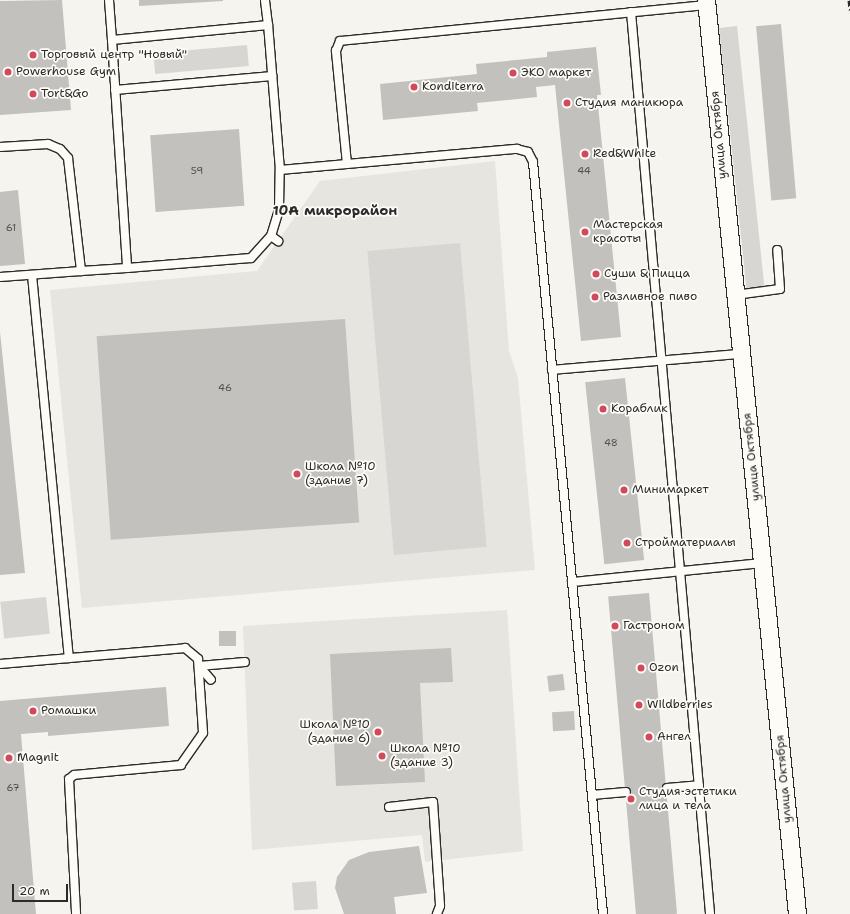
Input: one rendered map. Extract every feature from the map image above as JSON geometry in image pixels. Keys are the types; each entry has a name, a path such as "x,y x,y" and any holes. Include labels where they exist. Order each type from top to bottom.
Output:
{"street":[{"name":"улица Октября","path":"707,2 740,354 763,563 796,914"}],"lane":[{"path":"109,0 128,268"},
{"path":"0,277 251,258 271,236 279,209 280,170 265,0"},
{"path":"347,164 336,50 340,41 631,12 707,2"},
{"path":"631,12 710,914"},
{"path":"112,40 268,25"},
{"path":"115,90 272,76"},
{"path":"0,147 48,144 60,149 68,158 81,271"},
{"path":"280,170 516,149 528,152 533,162 603,914"},
{"path":"271,236 278,241"},
{"path":"735,295 780,289 777,250"},
{"path":"32,275 69,658"},
{"path":"552,370 740,354"},
{"path":"572,582 763,563"},
{"path":"0,664 185,648 192,652 199,666 211,680"},
{"path":"199,666 245,662"},
{"path":"76,914 69,779 74,775 181,765 203,733 199,666"},
{"path":"666,788 699,785"},
{"path":"592,795 626,792"},
{"path":"389,807 433,802 440,906 436,914"}],"shaded area":[{"path":"737,26 765,290 747,291 719,28"},
{"path":"247,45 249,66 155,74 153,53"},
{"name":"Школа №10 (здание 7)","path":"495,161 509,351 518,378 535,570 82,608 50,290 257,271 320,181"},
{"path":"460,243 487,547 394,555 367,251"},
{"path":"46,597 50,634 4,639 0,602"},
{"name":"Школа №10 (здание 3)","path":"507,610 523,851 425,862 422,835 252,850 243,626"},
{"path":"316,881 318,909 294,911 292,883"}],"building":[{"name":"Торговый центр \"Новый\"","path":"62,0 71,110 0,115 0,1"},
{"path":"139,0 223,0 223,1 139,6"},
{"path":"781,24 796,198 771,201 756,26"},
{"path":"596,47 601,95 597,95 621,337 581,341 555,85 536,87 537,97 477,103 478,111 383,120 380,84 477,74 476,64 547,57 547,52"},
{"path":"239,129 244,206 156,212 150,135"},
{"path":"18,190 25,264 0,266 0,192"},
{"path":"345,319 359,523 111,540 97,336"},
{"path":"0,332 25,573 0,575"},
{"path":"625,378 644,560 604,564 585,382"},
{"path":"649,593 677,914 636,914 608,597"},
{"path":"219,631 236,631 236,646 219,646"},
{"name":"Школа №10 (здание 6)","path":"451,648 453,682 420,683 425,782 336,786 330,654"},
{"path":"563,674 565,690 549,692 547,676"},
{"path":"166,687 169,726 48,736 48,732 21,734 36,914 0,914 0,701"},
{"path":"574,711 575,730 553,731 552,712"},
{"path":"419,846 427,893 394,897 396,914 344,914 335,888 337,877 349,860 369,852"}],"railway":[{"path":"849,0 850,10"}],"place":[{"name":"Торговый центр \"Новый\"","path":"33,55"},
{"name":"Powerhouse Gym","path":"8,72"},
{"name":"ЭКО маркет","path":"513,73"},
{"name":"Konditerra","path":"414,87"},
{"name":"Tort&Go","path":"33,94"},
{"name":"Студия маникюра","path":"567,103"},
{"name":"Red&White","path":"585,154"},
{"name":"Мастерская красоты","path":"585,232"},
{"name":"Суши & Пицца","path":"596,274"},
{"name":"Разливное пиво","path":"595,297"},
{"name":"Кораблик","path":"603,409"},
{"name":"Школа №10 (здание 7)","path":"297,474"},
{"name":"Минимаркет","path":"624,490"},
{"name":"Стройматериалы","path":"627,543"},
{"name":"Гастроном","path":"615,626"},
{"name":"Ozon","path":"641,668"},
{"name":"Wildberries","path":"639,705"},
{"name":"Ромашки","path":"33,711"},
{"name":"Школа №10 (здание 6)","path":"378,732"},
{"name":"Ангел","path":"649,737"},
{"name":"Школа №10 (здание 3)","path":"382,756"},
{"name":"Magnit","path":"9,758"},
{"name":"Студия эстетики лица и тела","path":"631,799"}],"district":[{"name":"10А микрорайон","path":"335,210"}]}
